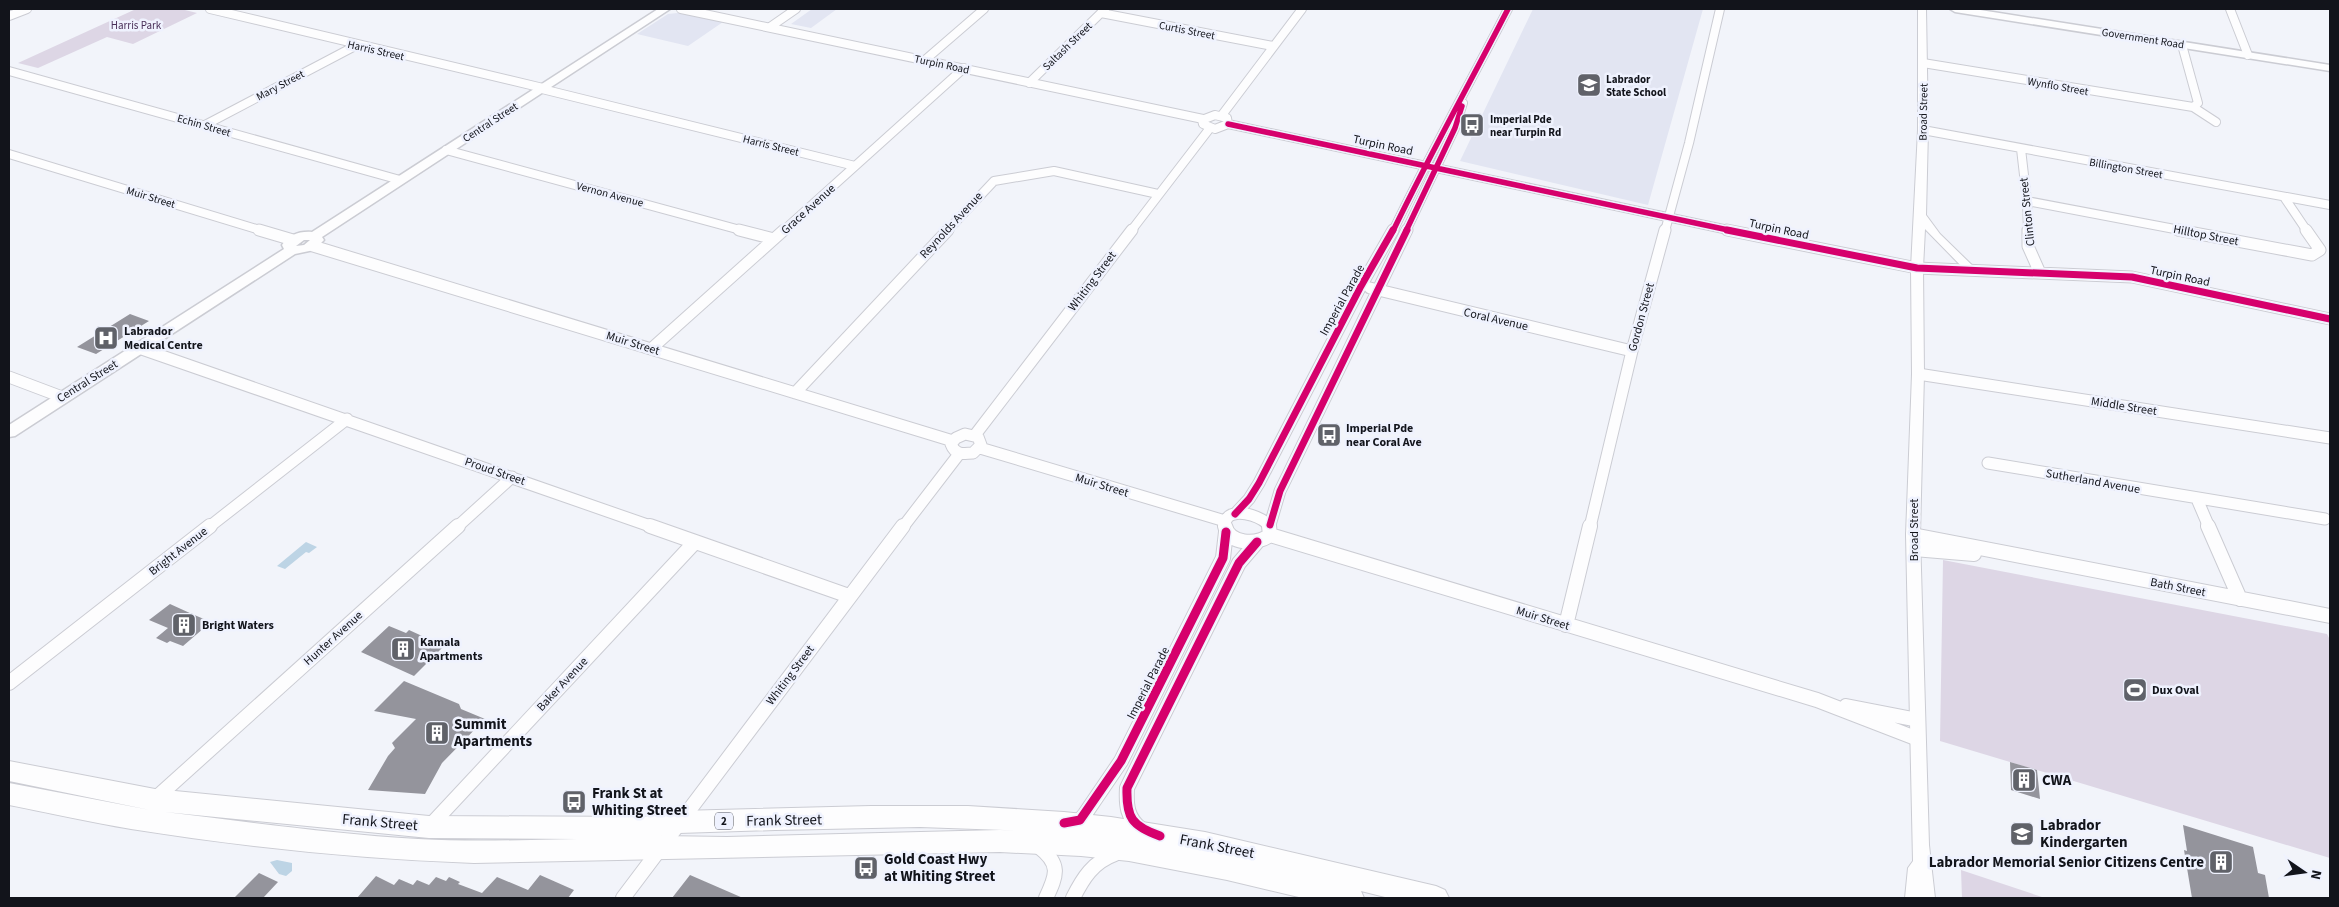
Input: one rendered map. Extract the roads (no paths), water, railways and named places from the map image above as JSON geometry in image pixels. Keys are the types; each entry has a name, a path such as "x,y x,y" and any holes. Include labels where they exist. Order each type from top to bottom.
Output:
{"highway":[{"name":"Frank Street","path":"9,771 155,800 429,827 642,828 679,822 957,816 1064,823 1221,846 1436,898"},
{"name":"Frank Street","path":"9,794 131,818 340,844 474,852 623,849 662,846 727,848 1032,842 1129,850 1227,868 1350,898"}],"main road":[{"name":"Central Street","path":"313,241 400,180 665,9"},
{"name":"Government Road","path":"1963,9 2330,68"},
{"path":"292,245 300,250 313,241"},
{"name":"Central Street","path":"9,432 139,348 292,245"}],"street":[{"path":"9,16 27,9"},
{"name":"Harris Street","path":"210,9 542,88 855,166"},
{"name":"Turpin Road","path":"681,9 1203,119"},
{"path":"770,27 796,9"},
{"path":"925,60 984,9"},
{"path":"1222,116 1302,9"},
{"name":"Imperial Parade","path":"1064,823 1080,820 1121,761 1223,558 1228,523 1249,499 1259,483 1361,286 1387,243 1424,165 1465,94 1508,9"},
{"name":"Gordon Street","path":"1566,625 1632,351 1689,143 1720,9"},
{"name":"Broad Street","path":"1922,9 1923,130 1917,268 1918,374 1914,542 1920,845 1926,898"},
{"path":"2230,9 2248,55"},
{"name":"Curtis Street","path":"1103,11 1274,46"},
{"name":"Saltash Street","path":"1029,83 1103,11"},
{"name":"Mary Street","path":"204,125 357,45"},
{"path":"2182,45 2198,103 2193,108 2216,122"},
{"name":"Wynflo Street","path":"1923,63 2193,108"},
{"name":"Grace Avenue","path":"651,349 964,68"},
{"name":"Echin Street","path":"9,70 400,180"},
{"name":"Imperial Parade","path":"1270,530 1273,508 1280,491 1455,128 1465,94"},
{"path":"1211,115 1222,116 1228,119 1228,124 1219,128 1210,128 1203,124 1203,119 1211,115"},
{"name":"Turpin Road","path":"1228,124 1866,259 1917,268 2132,277 2330,319"},
{"name":"Whiting Street","path":"975,435 1210,128"},
{"name":"Billington Street","path":"1923,130 2330,206"},
{"name":"Clinton Street","path":"2020,149 2026,201 2028,246 2040,272"},
{"name":"Vernon Avenue","path":"446,150 774,239"},
{"name":"Muir Street","path":"9,154 292,245"},
{"name":"Reynolds Avenue","path":"795,393 994,181 1054,170 1158,194"},
{"name":"Hilltop Street","path":"2026,201 2312,255 2320,250 2284,197"},
{"path":"1920,215 1936,236 1972,271"},
{"name":"Muir Street","path":"313,241 651,349 953,440"},
{"name":"Coral Avenue","path":"1361,286 1632,351"},
{"name":"Proud Street","path":"139,348 347,419 849,596"},
{"path":"1328,348 1348,353"},
{"name":"Middle Street","path":"1918,374 2330,438"},
{"path":"9,378 62,397"},
{"name":"Bright Avenue","path":"9,683 347,419"},
{"path":"965,434 975,435 981,442 980,448 969,454 959,454 951,447 953,440 965,434"},
{"name":"Muir Street","path":"980,448 1228,523 1255,517 1264,520 1270,530 1566,625 1817,700 1918,738"},
{"name":"Whiting Street","path":"623,898 849,596 959,454"},
{"name":"Sutherland Avenue","path":"1988,462 2197,499 2325,519"},
{"name":"Hunter Avenue","path":"155,800 512,477"},
{"path":"2197,499 2240,599"},
{"path":"1228,523 1235,538 1257,542 1264,540 1270,530"},
{"name":"Baker Avenue","path":"429,827 695,542"},
{"path":"1160,836 1139,828 1130,819 1126,807 1127,788 1239,563 1257,542"},
{"name":"Bath Street","path":"1914,542 2026,558 2330,616"},
{"path":"1180,644 1196,649"},
{"name":"Muir Street","path":"1817,700 1918,720"},
{"path":"1032,842 1050,855 1055,864 1056,876 1046,898"},
{"name":"Broad Street","path":"1914,898 1920,845"},
{"path":"1074,898 1082,881 1097,860 1129,850"}],"water":[{"path":"306,542 317,547 309,553 306,552 285,569 277,566"},
{"path":"277,860 292,863 292,871 286,876 279,874 270,862"}],"place":[{"name":"Labrador State School","path":"1589,85"},
{"name":"Imperial Pde near Turpin Rd","path":"1472,125"},
{"name":"Labrador Medical Centre","path":"106,338"},
{"name":"Imperial Pde near Coral Ave","path":"1329,435"},
{"name":"Bright Waters","path":"184,625"},
{"name":"Kamala Apartments","path":"403,649"},
{"name":"Dux Oval","path":"2135,690"},
{"name":"Summit Apartments","path":"437,733"},
{"name":"CWA","path":"2024,780"},
{"name":"Frank St at Whiting Street","path":"574,802"},
{"name":"Labrador Kindergarten","path":"2022,834"},
{"name":"Labrador Memorial Senior Citizens Centre","path":"2221,862"},
{"name":"Gold Coast Hwy at Whiting Street","path":"866,868"}],"park label":[{"name":"Harris Park","path":"136,25"}]}
